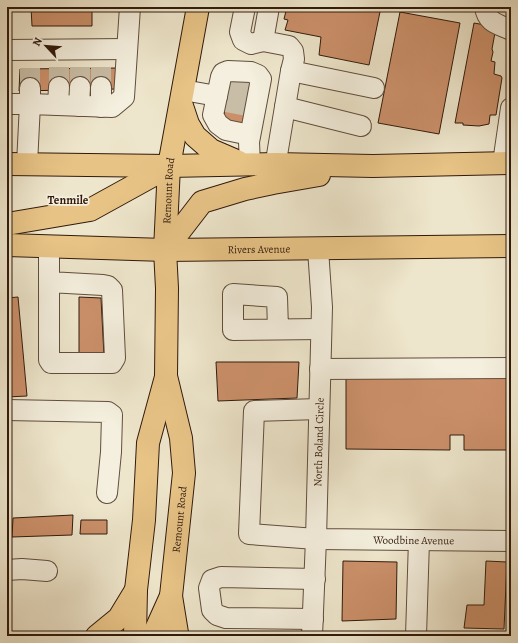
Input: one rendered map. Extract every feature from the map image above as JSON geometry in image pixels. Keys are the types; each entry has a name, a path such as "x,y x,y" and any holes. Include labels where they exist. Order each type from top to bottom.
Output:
{"main road":[{"name":"Remount Road","path":"153,636 171,596 184,473 181,438 166,376 166,250 169,166 198,7"},
{"path":"182,97 188,124 195,136 202,143 211,150 247,165 274,174"},
{"path":"166,250 202,202 245,189 274,174 373,166 507,163"},
{"path":"17,164 169,166 247,165"},
{"path":"7,224 90,210 169,166"},
{"name":"Rivers Avenue","path":"7,245 166,250 511,246"},
{"name":"Remount Road","path":"135,636 136,590 144,520 148,443 166,376"},
{"path":"97,636 120,618 136,590"},
{"path":"171,596 178,636"}],"street":[{"path":"7,104 30,96 59,96 80,97 101,107 112,108 124,97 130,7"},
{"path":"245,7 240,32 243,40 252,44 263,41 288,46 293,51 294,59 274,174"},
{"path":"263,41 269,7"},
{"path":"485,7 487,16 491,21 511,30"},
{"path":"7,50 31,57 101,57 128,50"},
{"path":"247,165 250,135 253,100 261,79 258,75 251,72 228,71 221,77 222,94 213,115 218,124 226,130 250,135"},
{"path":"291,71 374,88"},
{"path":"101,87 101,107"},
{"path":"182,97 222,94"},
{"path":"17,164 30,96"},
{"path":"285,107 361,126"},
{"path":"507,163 511,108"},
{"path":"49,246 49,282 49,360 51,363 112,363 115,358 112,290 108,286 49,282"},
{"name":"North Boland Circle","path":"313,627 322,307 318,249"},
{"path":"278,329 321,329"},
{"path":"320,369 511,368"},
{"name":"Woodbine Avenue","path":"319,409 254,411 249,534 316,539 511,541"},
{"path":"7,410 108,412 112,416 111,452 107,493"},
{"path":"416,636 419,540"},
{"path":"7,570 47,571"},
{"path":"313,627 226,618 217,615 212,610 209,588 212,580 221,576 315,579"}],"building":[{"path":"31,7 92,7 92,26 32,26"},
{"path":"287,7 381,7 369,65 319,55 321,37 285,30 288,20 284,19"},
{"path":"400,12 460,23 439,134 378,123"},
{"path":"474,23 496,27 491,61 495,62 494,74 501,76 502,78 496,115 490,115 489,124 479,126 455,123"},
{"path":"118,68 117,89 19,91 20,69"},
{"path":"231,75 252,78 244,125 223,121"},
{"path":"18,297 27,396 7,397 7,298"},
{"path":"79,297 101,298 104,356 79,356"},
{"path":"216,362 299,362 297,398 218,401"},
{"path":"346,375 511,376 511,450 464,450 464,435 450,435 450,450 346,449"},
{"path":"73,515 72,535 12,537 13,518"},
{"path":"81,520 107,520 107,534 80,534"},
{"path":"343,561 397,562 396,619 342,621"},
{"path":"486,561 507,562 504,629 464,628 467,605 484,605"}],"tunnel":[{"path":"30,65 30,88"},
{"path":"59,65 59,87"},
{"path":"80,65 80,87"},
{"path":"101,65 101,87"},
{"path":"229,88 249,91"},
{"path":"226,102 247,106"}],"district":[{"name":"Tenmile","path":"68,200"}]}
